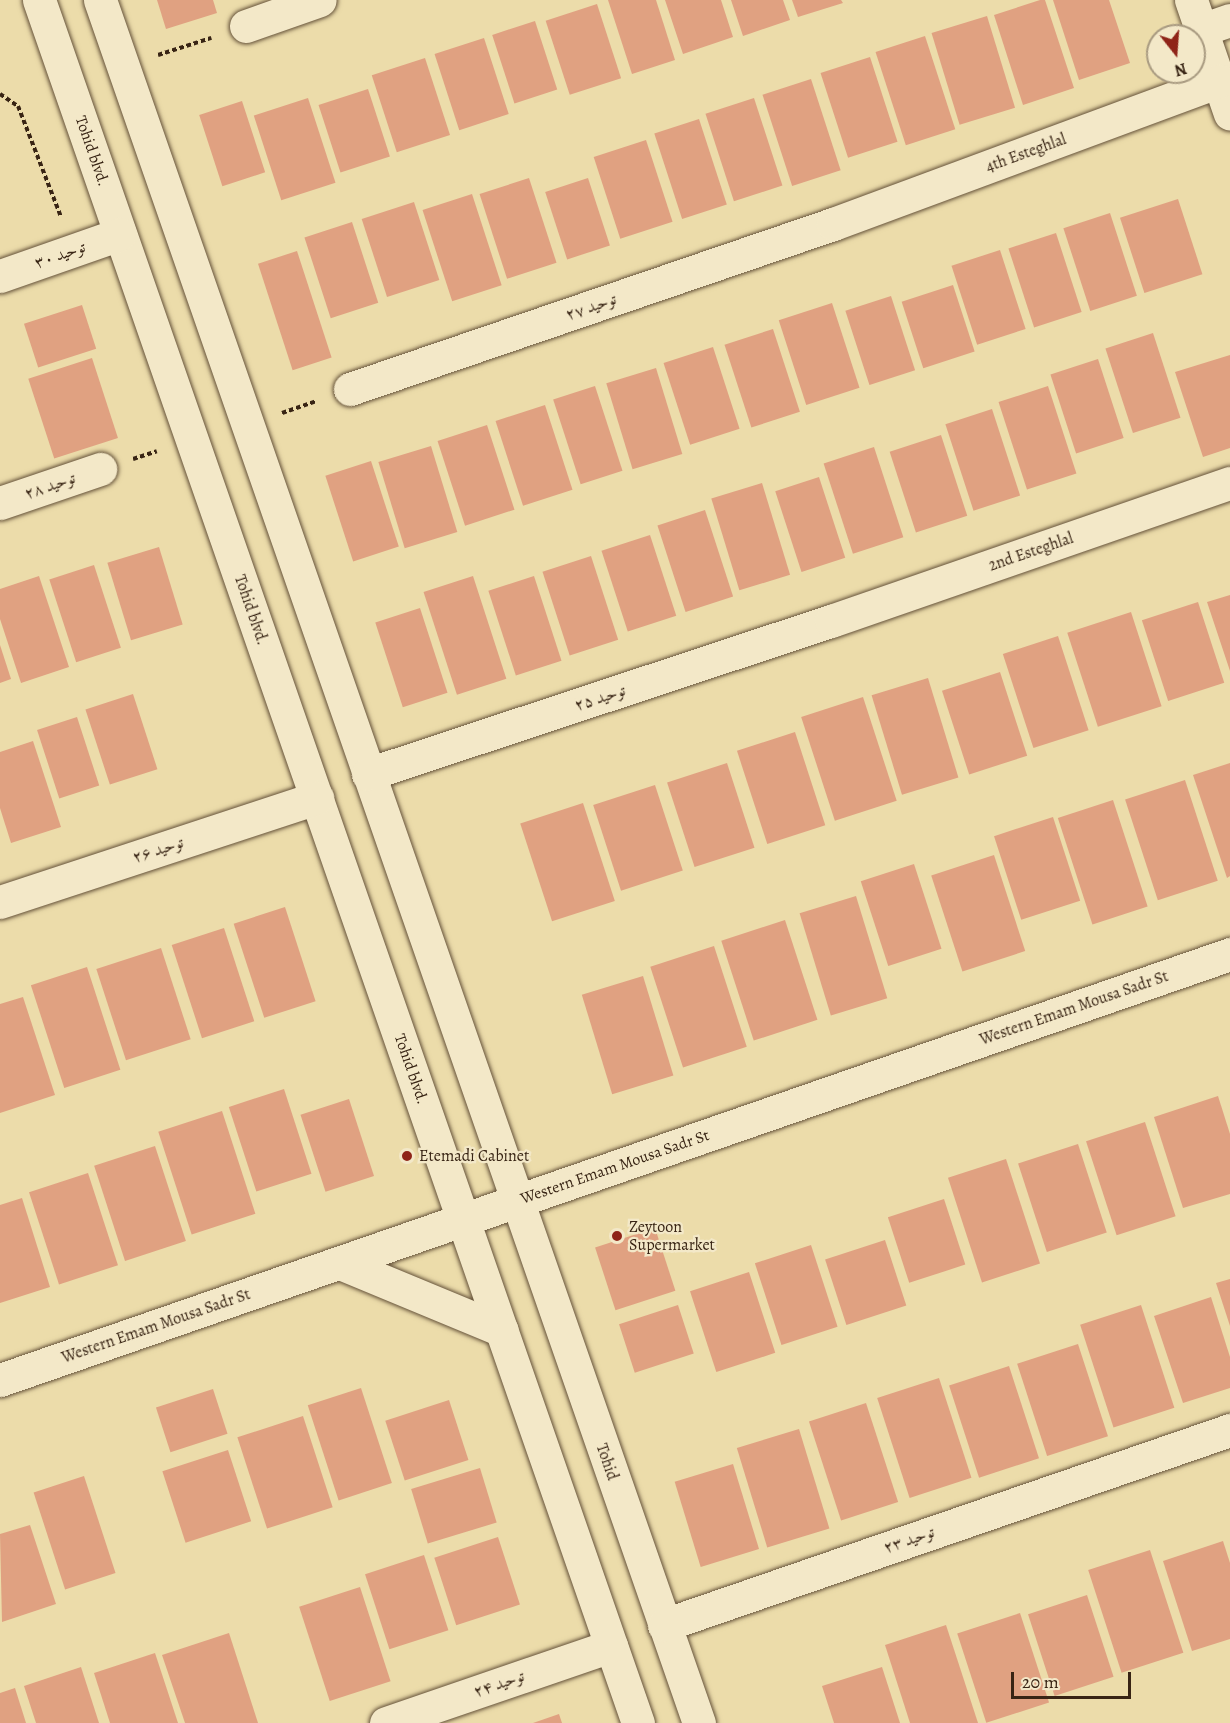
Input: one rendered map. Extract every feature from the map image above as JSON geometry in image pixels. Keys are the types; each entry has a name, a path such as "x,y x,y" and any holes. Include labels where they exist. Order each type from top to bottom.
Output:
{"street":[{"name":"Tohid blvd.","path":"39,0 464,1220"},
{"path":"100,0 516,1202"},
{"path":"246,26 320,0"},
{"path":"1208,16 1219,81 1230,114"},
{"name":"4th Esteghlal","path":"832,224 1219,81"},
{"name":"توحید ۲۷","path":"350,389 832,224"},
{"name":"توحید ۳۰","path":"0,276 120,234"},
{"name":"توحید ۲۸","path":"0,503 100,469"},
{"name":"2nd Esteghlal","path":"831,621 1230,483"},
{"name":"توحید ۲۵","path":"368,774 831,621"},
{"name":"توحید ۲۶","path":"0,902 317,798"},
{"name":"Western Emam Mousa Sadr St","path":"0,1380 1230,954"},
{"name":"Tohid","path":"516,1202 699,1723"},
{"path":"464,1220 638,1723"},
{"path":"340,1263 502,1330"},
{"name":"توحید ۲۳","path":"664,1625 1230,1430"},
{"name":"توحید ۲۴","path":"386,1723 612,1646"}],"path":[{"path":"123,68 246,26"},
{"path":"0,94 18,106 74,250"},
{"path":"247,425 350,389"},
{"path":"100,469 192,440"}],"building":[{"path":"157,0 213,0 217,13 166,29"},
{"path":"608,0 656,0 675,60 632,74"},
{"path":"665,0 721,0 733,37 683,54"},
{"path":"731,0 783,0 790,20 743,36"},
{"path":"792,0 841,0 843,3 798,17"},
{"path":"1045,0 1074,88 1023,105 994,15"},
{"path":"1053,0 1109,0 1130,63 1079,80"},
{"path":"597,4 621,78 570,95 546,21"},
{"path":"987,16 1015,108 960,125 932,33"},
{"path":"535,21 557,89 514,103 492,35"},
{"path":"925,36 955,129 906,145 876,52"},
{"path":"484,38 509,114 459,130 435,54"},
{"path":"870,57 898,142 848,158 821,73"},
{"path":"425,58 450,135 397,152 372,75"},
{"path":"811,79 841,170 792,186 762,95"},
{"path":"368,89 390,157 340,173 319,105"},
{"path":"308,98 336,183 281,200 254,116"},
{"path":"754,98 782,185 734,201 705,114"},
{"path":"242,101 265,172 222,186 199,115"},
{"path":"699,119 727,205 682,219 654,134"},
{"path":"646,140 673,222 620,239 594,157"},
{"path":"529,178 557,263 507,279 480,194"},
{"path":"588,178 610,246 567,259 545,192"},
{"path":"472,194 502,285 452,301 423,210"},
{"path":"1178,199 1202,274 1144,293 1120,218"},
{"path":"414,202 439,280 387,297 362,219"},
{"path":"1110,213 1137,296 1090,311 1063,228"},
{"path":"352,222 378,303 331,318 304,237"},
{"path":"1056,233 1082,312 1034,327 1008,248"},
{"path":"1000,250 1026,329 977,345 951,266"},
{"path":"297,251 332,358 293,370 258,264"},
{"path":"953,285 975,352 923,368 902,302"},
{"path":"891,296 915,370 869,385 845,311"},
{"path":"832,303 860,388 806,405 779,320"},
{"path":"82,305 96,349 38,368 24,324"},
{"path":"773,329 800,412 751,428 724,345"},
{"path":"1153,333 1181,418 1133,433 1105,348"},
{"path":"713,347 740,429 690,445 664,363"},
{"path":"1230,355 1230,448 1203,457 1175,372"},
{"path":"92,358 118,438 54,459 28,379"},
{"path":"1098,359 1124,438 1076,453 1050,374"},
{"path":"656,368 682,454 633,469 606,383"},
{"path":"595,386 623,471 581,484 553,400"},
{"path":"1048,386 1076,473 1027,490 999,402"},
{"path":"545,405 573,490 523,506 496,421"},
{"path":"992,409 1020,496 974,511 945,424"},
{"path":"487,425 515,510 465,526 438,441"},
{"path":"941,435 967,516 916,533 890,452"},
{"path":"431,446 457,532 405,548 378,462"},
{"path":"874,447 903,537 853,554 824,463"},
{"path":"371,461 399,547 353,561 325,476"},
{"path":"819,477 845,558 802,572 775,491"},
{"path":"762,483 790,575 739,590 711,498"},
{"path":"705,510 733,597 686,612 657,525"},
{"path":"650,535 676,616 628,632 601,551"},
{"path":"159,547 183,624 131,640 107,563"},
{"path":"591,556 618,640 570,655 542,572"},
{"path":"94,565 121,648 76,662 49,580"},
{"path":"39,576 69,667 21,683 0,619 0,589"},
{"path":"473,576 506,679 457,695 424,592"},
{"path":"534,576 562,661 516,675 488,591"},
{"path":"1230,595 1230,671 1207,602"},
{"path":"1198,602 1224,683 1168,701 1142,620"},
{"path":"420,608 448,693 403,707 375,623"},
{"path":"1131,612 1162,706 1098,727 1067,633"},
{"path":"1058,636 1089,730 1033,748 1003,654"},
{"path":"0,645 11,679 0,683"},
{"path":"1000,672 1027,756 969,775 942,691"},
{"path":"928,678 958,777 902,795 872,695"},
{"path":"133,694 157,769 110,785 85,709"},
{"path":"863,697 897,801 835,821 801,717"},
{"path":"77,717 99,785 59,798 37,730"},
{"path":"795,732 825,825 767,844 737,751"},
{"path":"33,741 61,827 11,843 0,808 0,752"},
{"path":"727,763 755,848 695,867 667,782"},
{"path":"1230,763 1230,876 1227,878 1193,775"},
{"path":"1185,780 1218,881 1158,900 1125,799"},
{"path":"655,785 683,871 621,891 593,805"},
{"path":"1113,800 1148,907 1092,924 1058,818"},
{"path":"583,803 615,901 552,921 520,823"},
{"path":"1053,817 1080,901 1021,920 994,836"},
{"path":"994,855 1025,951 962,971 931,875"},
{"path":"914,864 942,949 888,966 861,881"},
{"path":"856,896 887,998 831,1016 800,913"},
{"path":"285,907 316,1001 264,1018 234,924"},
{"path":"785,920 817,1020 754,1041 721,941"},
{"path":"224,928 254,1021 202,1038 172,945"},
{"path":"714,946 747,1047 683,1068 650,967"},
{"path":"161,948 191,1039 126,1060 96,969"},
{"path":"87,967 120,1070 64,1088 31,985"},
{"path":"643,976 673,1075 612,1094 582,995"},
{"path":"23,997 55,1095 0,1113 0,1004"},
{"path":"284,1089 312,1174 256,1192 229,1107"},
{"path":"1218,1096 1230,1134 1230,1194 1183,1208 1154,1117"},
{"path":"349,1099 374,1176 326,1192 300,1115"},
{"path":"222,1111 255,1214 192,1234 158,1132"},
{"path":"1145,1122 1176,1216 1117,1235 1086,1141"},
{"path":"1078,1144 1107,1232 1047,1252 1018,1163"},
{"path":"155,1146 186,1241 125,1261 94,1166"},
{"path":"1006,1159 1040,1264 982,1282 948,1178"},
{"path":"88,1173 118,1265 59,1284 29,1192"},
{"path":"22,1198 50,1287 0,1303 0,1205"},
{"path":"944,1199 965,1265 909,1283 888,1217"},
{"path":"655,1228 675,1291 615,1310 595,1247"},
{"path":"885,1240 906,1306 846,1325 825,1259"},
{"path":"811,1245 838,1327 781,1345 755,1263"},
{"path":"749,1272 775,1353 716,1372 690,1291"},
{"path":"1230,1279 1230,1326 1216,1283"},
{"path":"1211,1297 1230,1357 1230,1388 1183,1403 1154,1316"},
{"path":"678,1305 694,1354 635,1373 619,1324"},
{"path":"1141,1305 1174,1408 1114,1427 1080,1325"},
{"path":"1078,1344 1108,1436 1047,1456 1017,1364"},
{"path":"1009,1366 1039,1458 979,1478 949,1385"},
{"path":"939,1378 971,1478 910,1498 877,1398"},
{"path":"361,1388 392,1483 339,1500 308,1405"},
{"path":"213,1389 228,1434 170,1452 156,1408"},
{"path":"449,1400 468,1460 405,1481 385,1421"},
{"path":"866,1403 898,1502 841,1520 809,1422"},
{"path":"303,1416 333,1507 267,1529 237,1437"},
{"path":"799,1429 829,1528 767,1547 737,1448"},
{"path":"228,1450 251,1521 186,1543 162,1471"},
{"path":"733,1464 759,1549 701,1567 675,1482"},
{"path":"480,1468 497,1523 428,1544 411,1489"},
{"path":"84,1476 116,1573 65,1589 34,1492"},
{"path":"30,1525 56,1604 2,1622 0,1534"},
{"path":"498,1537 520,1605 456,1625 434,1558"},
{"path":"1223,1541 1230,1563 1230,1639 1192,1651 1163,1561"},
{"path":"1150,1550 1183,1653 1122,1673 1088,1570"},
{"path":"424,1555 448,1630 389,1649 365,1574"},
{"path":"360,1587 391,1681 330,1701 299,1607"},
{"path":"1087,1595 1114,1677 1055,1696 1028,1614"},
{"path":"1020,1613 1049,1702 986,1723 957,1633"},
{"path":"946,1625 978,1723 910,1723 885,1645"},
{"path":"229,1633 258,1723 185,1723 162,1655"},
{"path":"155,1653 178,1723 110,1723 94,1673"},
{"path":"81,1667 99,1723 36,1723 24,1686"},
{"path":"882,1667 900,1723 834,1723 822,1686"},
{"path":"15,1688 26,1723 0,1723 0,1693"},
{"path":"559,1714 562,1723 533,1723"}],"place":[{"name":"Etemadi Cabinet","path":"407,1156"},
{"name":"Zeytoon Supermarket","path":"617,1236"}]}
